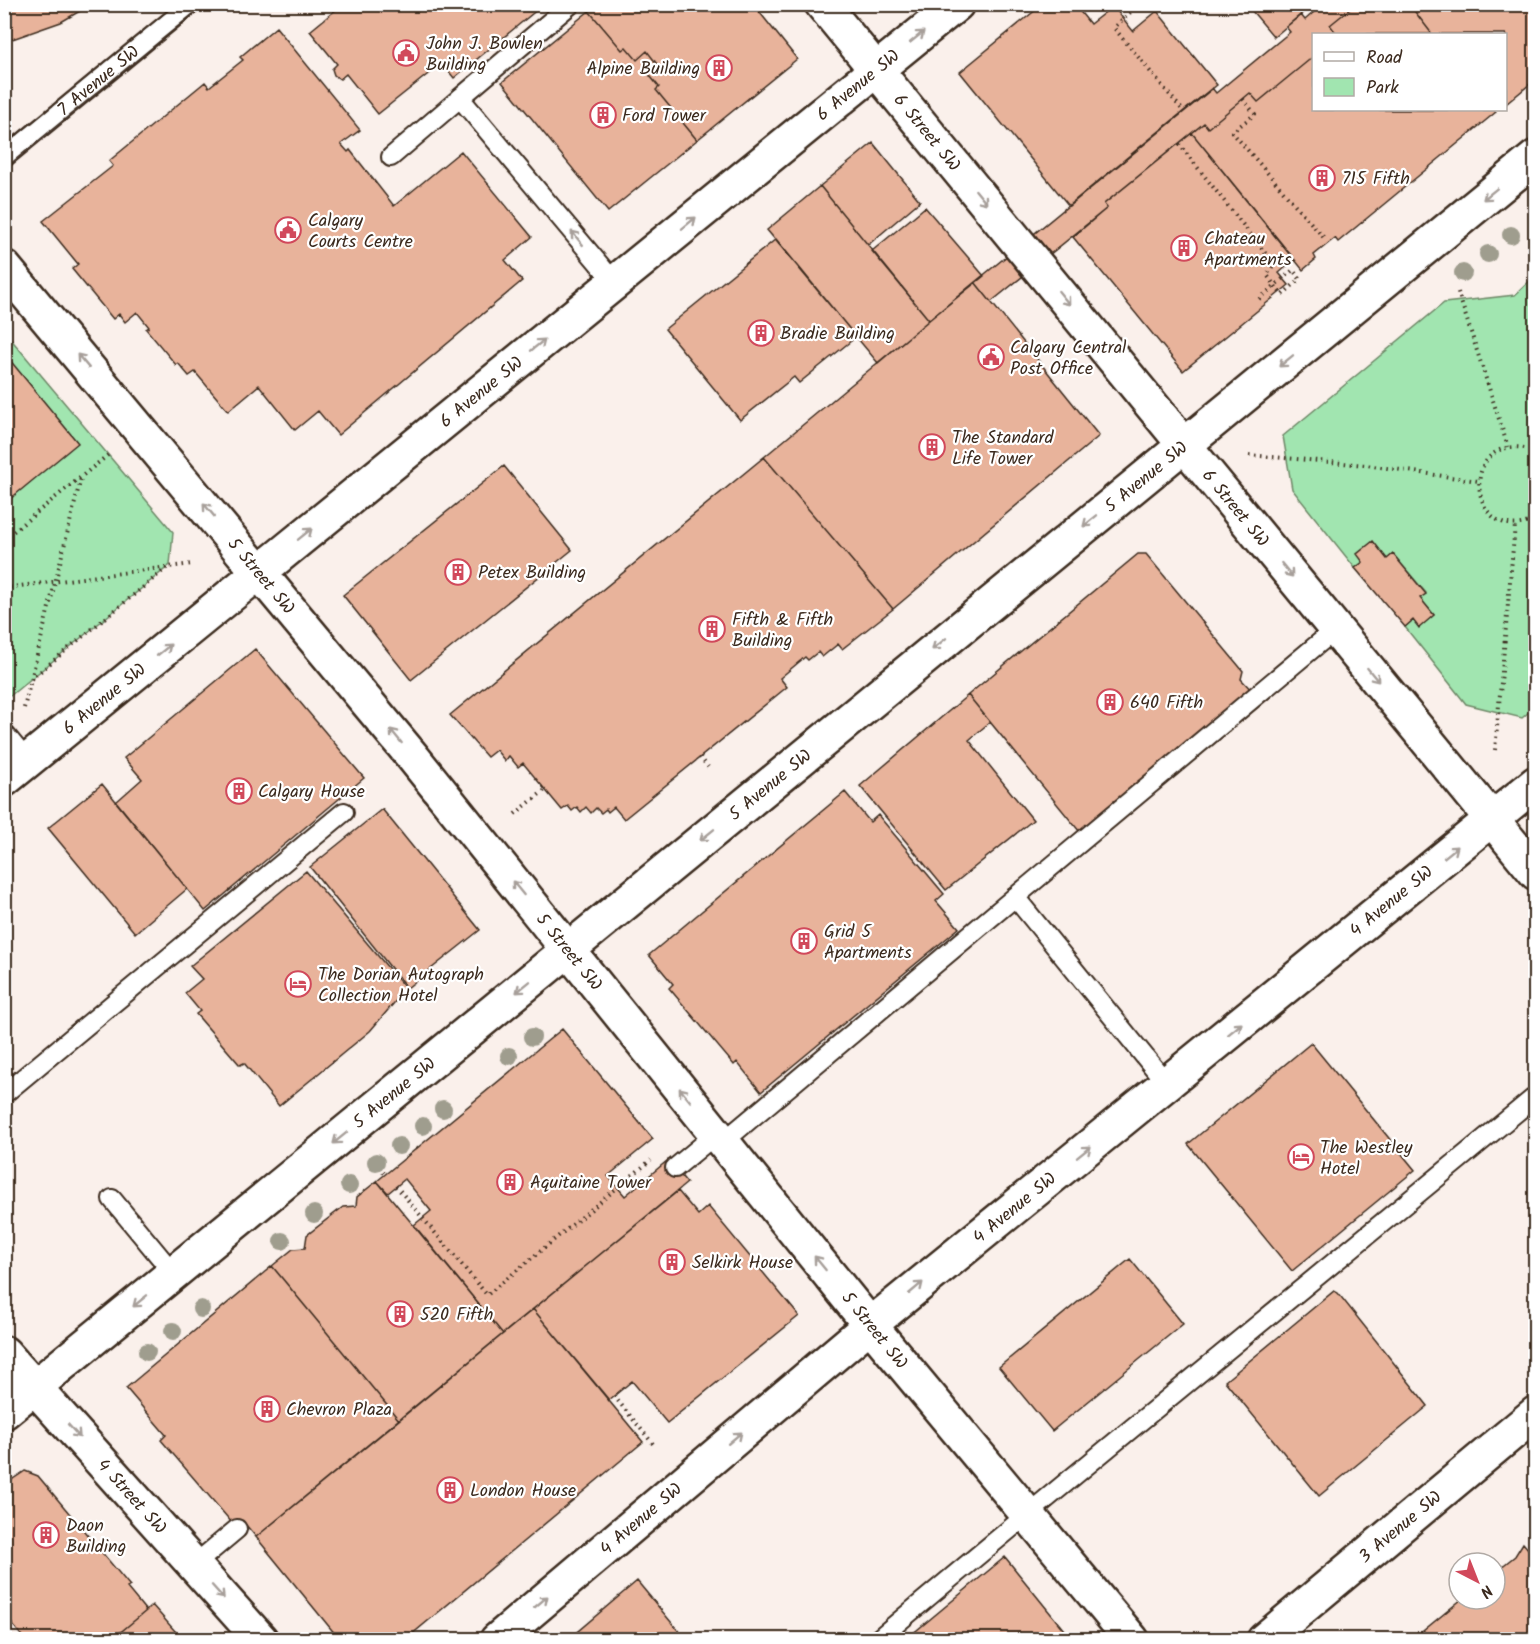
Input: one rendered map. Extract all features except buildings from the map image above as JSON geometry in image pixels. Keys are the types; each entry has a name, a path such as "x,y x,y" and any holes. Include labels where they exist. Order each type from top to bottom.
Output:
{"main road":[{"name":"6 Street SW","path":"822,4 1536,873"},
{"name":"6 Avenue SW","path":"12,770 957,4"},
{"name":"5 Avenue SW","path":"4,1412 1536,157"},
{"name":"5 Street SW","path":"4,267 259,571 870,1325 1132,1640"},
{"name":"4 Avenue SW","path":"496,1640 870,1325 1536,783"},
{"name":"4 Street SW","path":"4,1353 261,1640"},
{"name":"3 Avenue SW","path":"1264,1640 1536,1413"}],"lane":[{"name":"7 Avenue SW","path":"4,158 191,4"},
{"path":"391,157 571,4"},
{"path":"460,98 615,282"},
{"path":"675,1168 720,1138 1336,630"},
{"path":"4,734 12,770"},
{"path":"4,1094 344,812"},
{"path":"1015,897 1167,1084"},
{"path":"877,1640 1027,1513 1331,1267 1536,1096"},
{"path":"112,1199 174,1274"},
{"path":"194,1565 237,1529"}],"path":[{"path":"1139,4 1114,28 1184,112"},
{"path":"1243,99 1255,114 1232,132 1324,238"},
{"path":"1179,144 1274,264 1267,275 1271,281 1275,288 1282,295 1300,279 1293,270 1276,285 1267,292 1259,299"},
{"path":"1458,292 1508,447"},
{"path":"1536,451 1508,447 1488,459 1478,481 1481,500 1492,516 1515,525 1536,519"},
{"path":"4,539 108,455"},
{"path":"1250,455 1366,465 1478,481"},
{"path":"24,708 81,477"},
{"path":"1495,750 1515,525"},
{"path":"4,588 192,564"},
{"path":"31,680 170,566"},
{"path":"700,757 708,767"},
{"path":"515,814 545,789"},
{"path":"396,1186 487,1295 656,1157"},
{"path":"380,1167 385,1174"},
{"path":"614,1396 654,1445"}],"green space":[{"path":"1535,276 1535,707 1522,718 1466,704 1405,627 1413,620 1419,627 1434,615 1420,598 1426,593 1393,554 1387,559 1373,542 1363,562 1355,568 1292,489 1283,436 1444,303 1515,295"},
{"path":"4,331 173,532 170,565 5,700"}],"tram line":[{"path":"4,146 176,4"},
{"path":"4,169 205,4"}],"place":[{"name":"John J. Bowlen Building","path":"406,53"},
{"name":"Alpine Building","path":"719,68"},
{"name":"Ford Tower","path":"603,115"},
{"name":"715 Fifth","path":"1322,178"},
{"name":"Calgary Courts Centre","path":"288,230"},
{"name":"Chateau Apartments","path":"1184,248"},
{"name":"Bradie Building","path":"761,333"},
{"name":"Calgary Central Post Office","path":"991,357"},
{"name":"The Standard Life Tower","path":"932,447"},
{"name":"Petex Building","path":"458,572"},
{"name":"Fifth & Fifth Building","path":"712,629"},
{"name":"640 Fifth","path":"1110,702"},
{"name":"Calgary House","path":"239,791"},
{"name":"Grid 5 Apartments","path":"804,941"},
{"name":"The Dorian Autograph Collection Hotel","path":"298,984"},
{"name":"The Westley Hotel","path":"1301,1157"},
{"name":"Aquitaine Tower","path":"510,1182"},
{"name":"Selkirk House","path":"672,1262"},
{"name":"520 Fifth","path":"400,1314"},
{"name":"Chevron Plaza","path":"267,1409"},
{"name":"London House","path":"450,1490"},
{"name":"Daon Building","path":"46,1535"}]}
